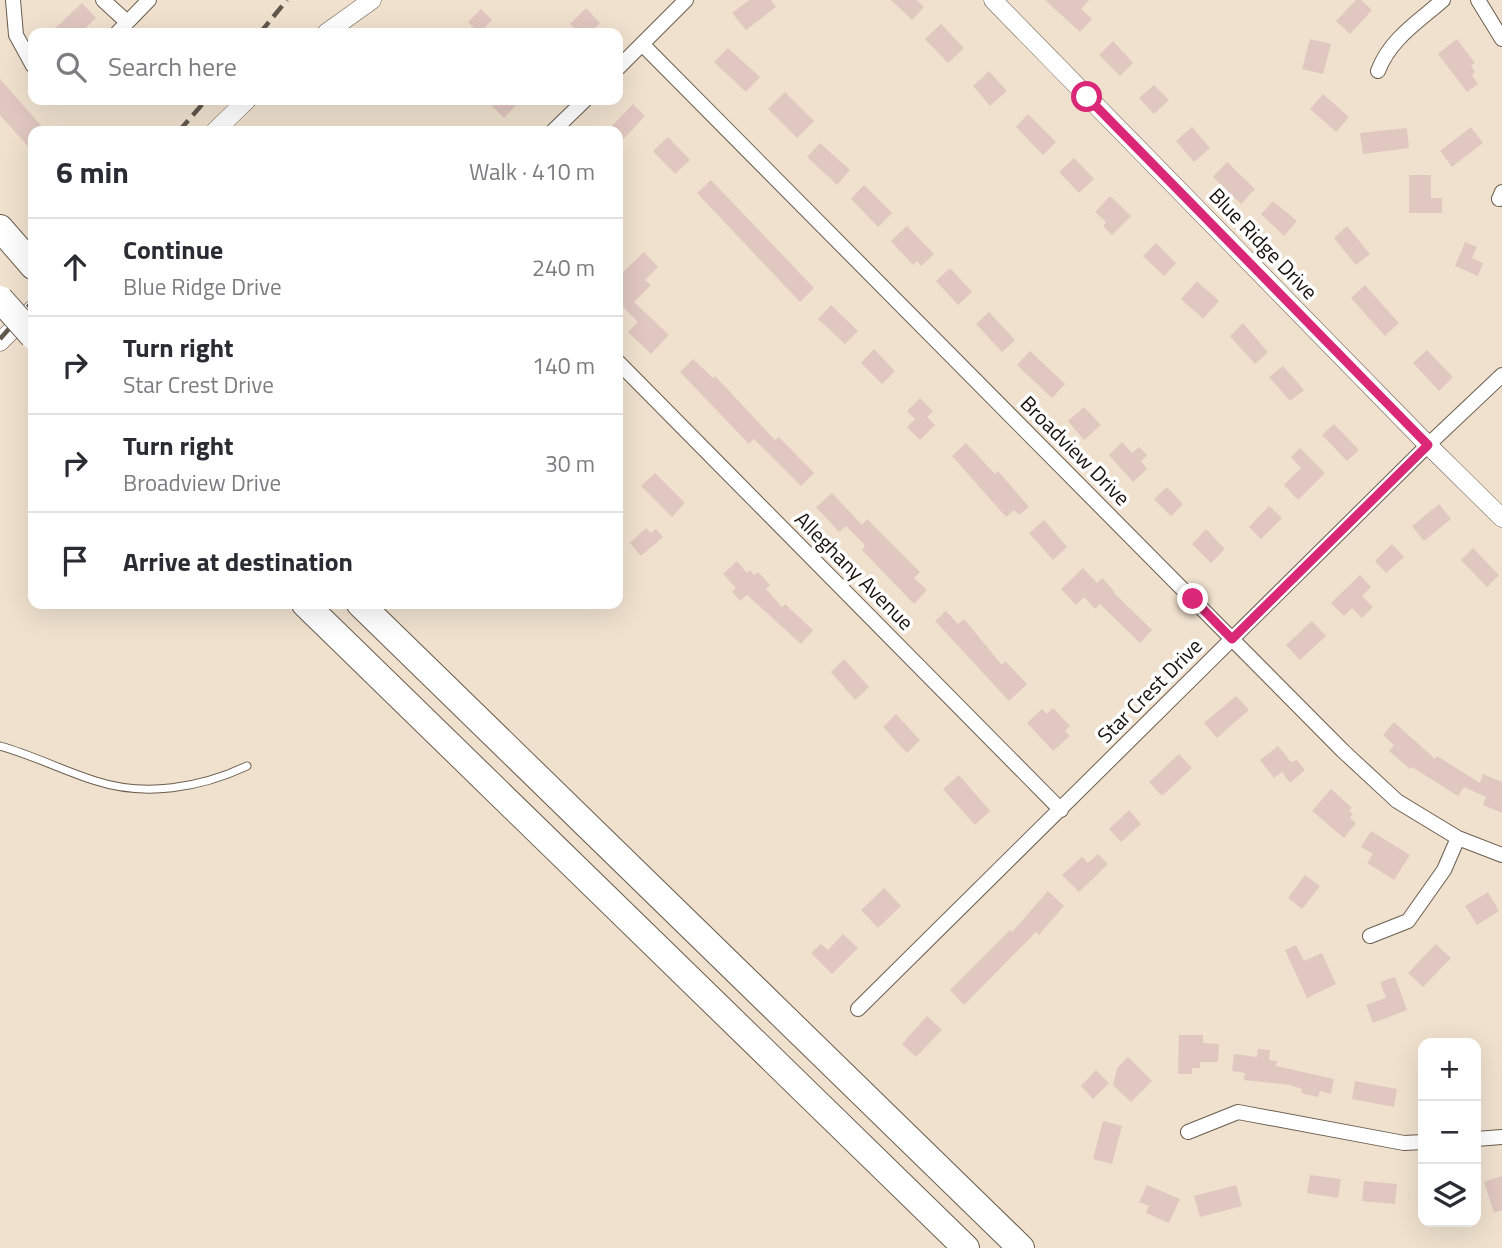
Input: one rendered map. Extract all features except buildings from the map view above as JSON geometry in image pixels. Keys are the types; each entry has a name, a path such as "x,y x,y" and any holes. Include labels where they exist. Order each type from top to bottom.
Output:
{"highway":[{"path":"0,228 28,260"},
{"path":"0,299 28,330"},
{"path":"310,609 966,1248"},
{"path":"365,609 1021,1248"}],"street":[{"path":"13,0 16,35 28,57"},
{"path":"103,0 127,22"},
{"path":"122,28 149,0"},
{"path":"333,28 372,0"},
{"path":"623,63 686,0"},
{"name":"Blue Ridge Drive","path":"993,0 1428,445 1502,517"},
{"path":"1378,71 1384,55 1394,41 1443,0"},
{"path":"1478,0 1502,39"},
{"name":"Broadview Drive","path":"642,44 1343,751 1397,801 1458,838 1502,855"},
{"path":"220,126 242,105"},
{"path":"558,126 580,105"},
{"path":"0,342 28,314"},
{"name":"Alleghany Avenue","path":"623,367 1060,810"},
{"name":"Star Crest Drive","path":"858,1009 1502,375"},
{"path":"1370,936 1408,921 1444,870 1458,838"},
{"path":"1188,1132 1238,1112 1404,1143 1418,1142"},
{"path":"1481,1139 1502,1138"}],"lane":[{"path":"0,746 95,781 134,789 192,784 247,766"}],"railway":[{"path":"264,28 287,0"},
{"path":"183,126 202,105"},
{"path":"0,339 28,307"}],"route":[{"path":"1087,97 1428,445 1232,639 1193,599"}]}
